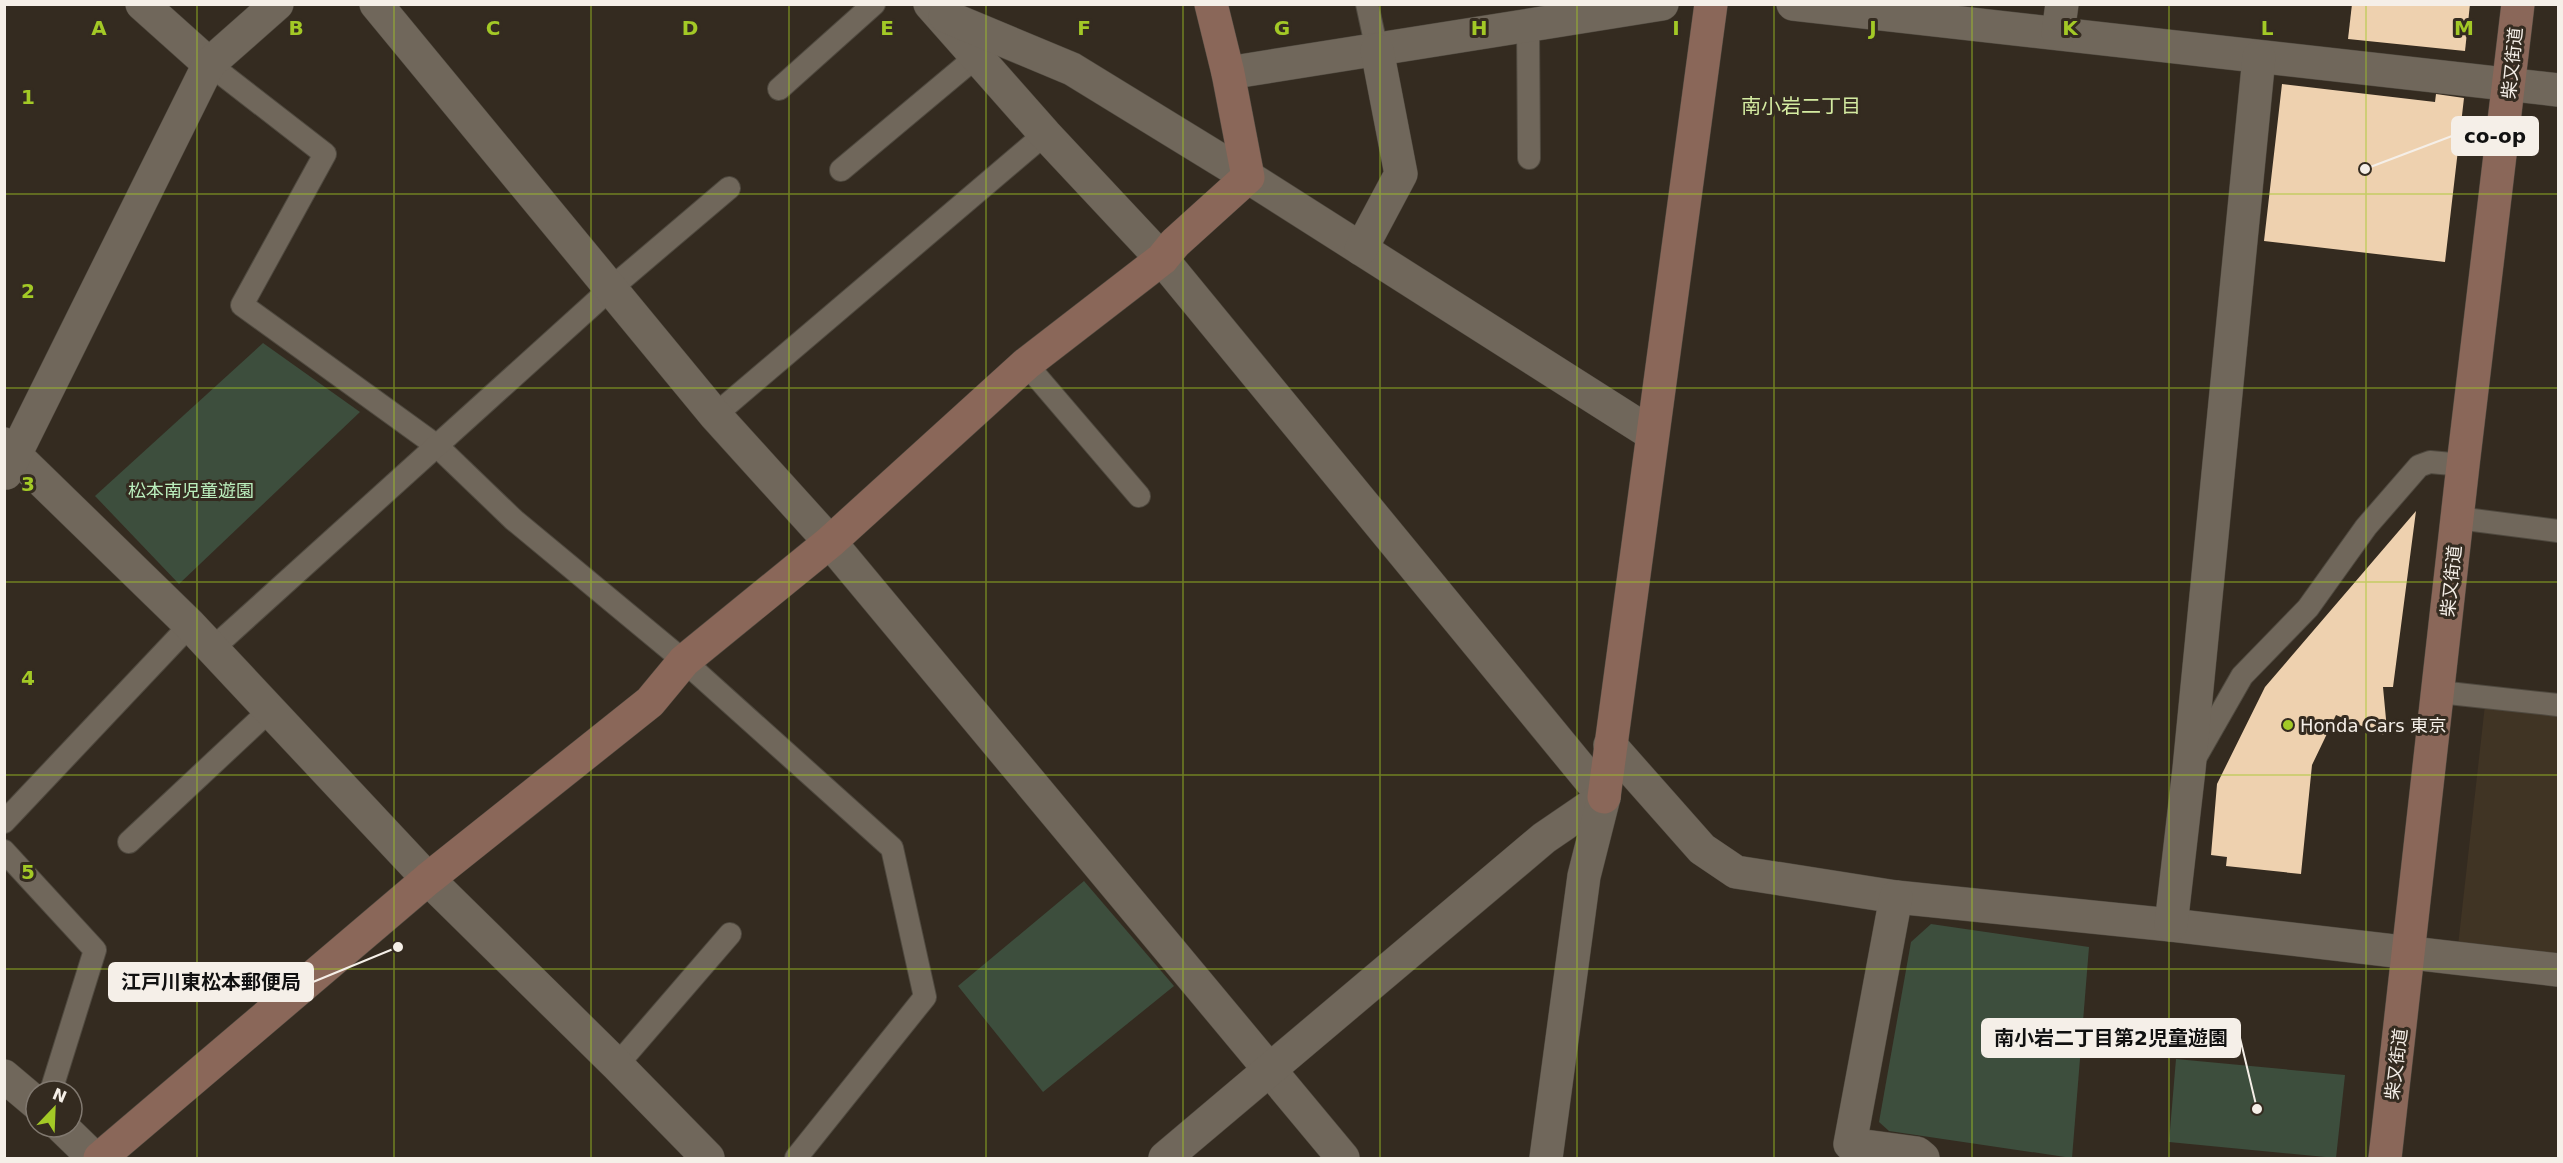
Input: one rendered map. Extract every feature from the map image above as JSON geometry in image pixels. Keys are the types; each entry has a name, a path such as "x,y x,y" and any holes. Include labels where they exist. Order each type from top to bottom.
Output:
{"street":[{"path":"142,4 209,64"},
{"path":"277,4 209,64 8,458 190,625 428,879 708,1158"},
{"path":"376,4 609,290 715,415 830,542 1344,1158"},
{"path":"1211,4 1228,73 1248,177"},
{"path":"1228,73 1528,27 1581,11 1662,4"},
{"path":"1546,1158 1584,876 1604,797 1711,4"},
{"path":"1793,4 2060,19 2259,57 2559,90"},
{"name":"柴又街道","path":"2385,1158 2463,465 2518,4"},
{"path":"933,8 1072,69 1248,177 1652,434"},
{"path":"933,8 1045,134 1162,259 1604,797"},
{"path":"1361,249 1401,174 1377,50"},
{"path":"2171,925 2189,769 2259,57"},
{"path":"100,1158 428,879 650,702 684,661 830,542 1026,364 1162,259 1175,243 1248,177"},
{"path":"1610,745 1702,849 1736,872 1896,897 2171,925 2559,970"},
{"path":"1165,1158 1544,838 1604,797"},
{"path":"1896,897 1850,1144 1917,1153 1923,1158"},
{"path":"4,1076 24,1093"},
{"path":"74,1139 94,1158"}],"lane":[{"path":"779,89 874,4"},
{"path":"1367,4 1377,50"},
{"path":"1528,27 1529,158"},
{"path":"841,170 976,57"},
{"path":"209,64 326,154 242,305 437,446 514,520 684,661 892,848 925,997 796,1158"},
{"path":"715,415 1045,134"},
{"path":"212,649 609,290 729,188"},
{"path":"1026,364 1139,496"},
{"path":"2189,769 2242,676 2308,608 2366,527 2419,466 2430,462 2463,465"},
{"path":"2458,518 2559,531"},
{"path":"4,822 190,625"},
{"path":"2439,692 2559,705"},
{"path":"129,842 270,710"},
{"path":"4,851 95,950 55,1079"},
{"path":"617,1065 730,934"}],"shaded area":[{"path":"2485,705 2558,714 2558,955 2458,946"}],"green space":[{"name":"松本南児童遊園","path":"263,343 360,412 179,584 95,496"},
{"path":"1084,881 1174,986 1043,1092 958,986"},
{"path":"1931,924 2089,947 2072,1158 1889,1131 1879,1122 1911,942"},
{"path":"2176,1059 2345,1075 2336,1158 2169,1142"}],"building":[{"path":"2352,4 2470,4 2465,51 2348,39"},
{"path":"2282,84 2435,102 2436,94 2464,98 2445,262 2264,241"},
{"path":"2416,511 2393,687 2383,687 2387,730 2383,735 2336,715 2312,765 2301,874 2226,866 2227,857 2211,855 2217,784 2265,687"}],"place":[{"name":"co-op","path":"2365,169"},
{"name":"Honda Cars 東京","path":"2288,725"},
{"name":"江戸川東松本郵便局","path":"398,947"},
{"name":"南小岩二丁目第2児童遊園","path":"2257,1109"}],"district":[{"name":"南小岩二丁目","path":"1801,106"}]}
